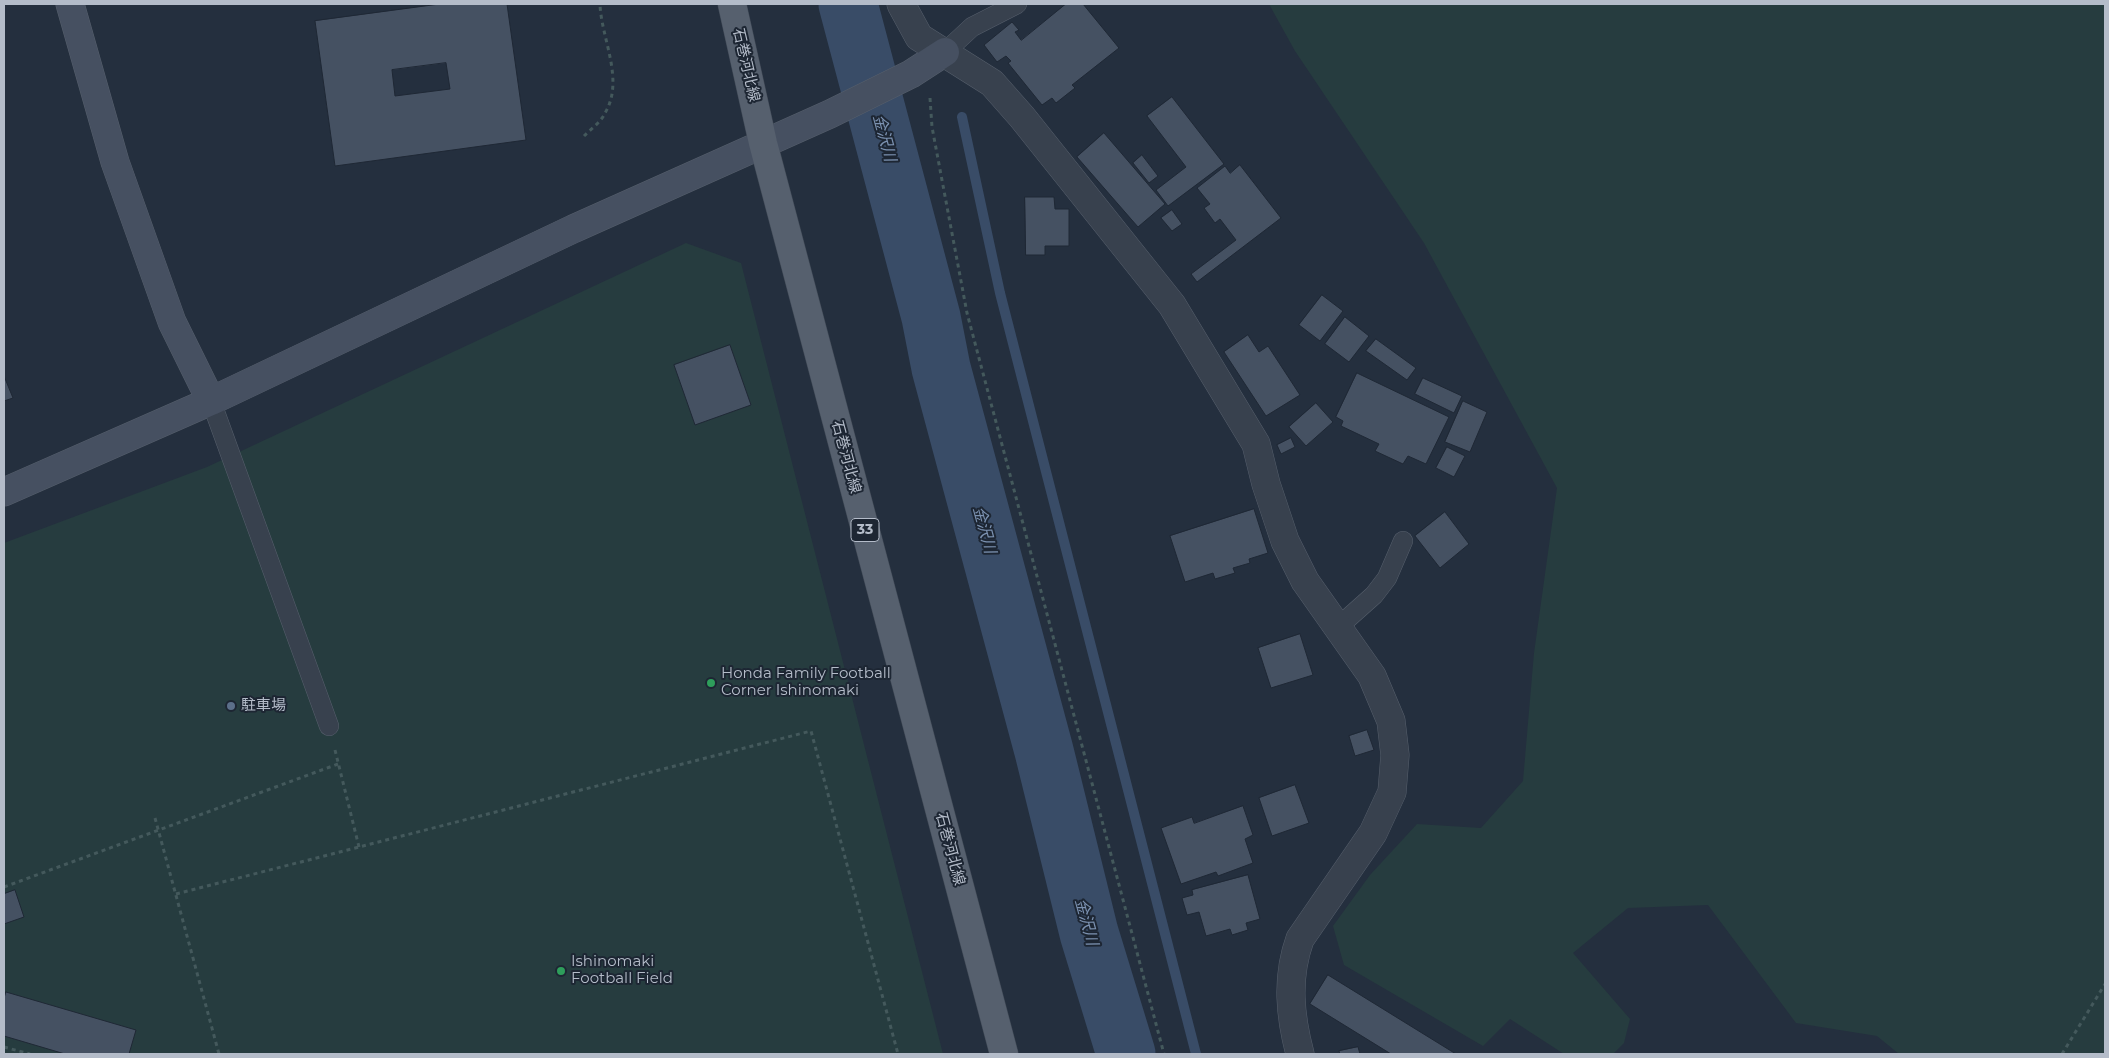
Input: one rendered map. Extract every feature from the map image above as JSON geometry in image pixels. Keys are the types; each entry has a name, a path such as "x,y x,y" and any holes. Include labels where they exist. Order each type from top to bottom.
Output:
{"main road":[{"name":"石巻河北線","path":"732,4 763,144 1004,1054"}],"street":[{"path":"70,4 119,171 172,322 211,401"},
{"path":"902,4 919,37 928,64"},
{"path":"4,492 211,401 573,229 830,114 928,64 992,83 1172,305 1256,444 1266,484 1285,541 1305,582 1372,676 1391,722 1395,755 1392,792 1373,833 1300,939 1293,958 1290,993 1292,1023 1300,1054"}],"lane":[{"path":"928,64 972,27 1017,4"},
{"path":"211,401 329,726"},
{"path":"1337,628 1374,594 1387,578 1403,541"}],"path":[{"path":"584,136 606,113 611,94 613,76 600,19 600,4"},
{"path":"928,64 932,127 967,313 1164,1054"},
{"path":"329,726 359,847"},
{"path":"176,894 811,731 898,1054"},
{"path":"4,887 159,832 338,764"},
{"path":"155,818 219,1054"},
{"path":"2062,1054 2105,984"},
{"path":"4,1047 30,1054"}],"green space":[{"path":"1269,4 2105,4 2105,1054 1899,1054 1877,1036 1796,1023 1708,905 1628,908 1573,953 1630,1019 1624,1043 1613,1054 1564,1054 1510,1019 1483,1046 1344,965 1333,926 1370,875 1417,824 1481,828 1523,781 1534,653 1557,488 1424,243 1295,51"},
{"path":"686,243 741,263 943,1054 4,1054 4,543 207,467"}],"building":[{"path":"440,4 507,4 526,140 335,166 315,21","holes":["446,63 450,89 395,96 392,70"]},
{"path":"1066,4 1083,4 1119,48 1072,85 1075,88 1056,103 1052,98 1042,105 1008,63 1011,61 1006,56 997,62 984,45 1012,22 1019,30 1015,32 1021,40"},
{"path":"1172,97 1224,164 1168,206 1156,190 1186,167 1147,116"},
{"path":"1104,133 1165,204 1138,227 1077,157"},
{"path":"1142,155 1158,176 1149,183 1133,163"},
{"path":"1240,165 1281,218 1197,282 1191,274 1236,240 1220,219 1215,223 1204,208 1210,204 1197,188 1225,166 1230,173"},
{"path":"1025,197 1054,197 1055,209 1069,209 1069,246 1045,246 1045,255 1026,255"},
{"path":"1172,210 1182,224 1172,231 1161,218"},
{"path":"1322,295 1343,311 1320,341 1299,325"},
{"path":"1345,317 1369,336 1349,362 1325,344"},
{"path":"1248,335 1259,352 1268,346 1300,395 1266,416 1224,352"},
{"path":"1376,339 1416,368 1407,380 1366,351"},
{"path":"730,345 751,405 695,425 674,365"},
{"path":"1357,373 1449,417 1426,464 1408,456 1403,464 1375,451 1379,444 1341,426 1343,421 1336,417"},
{"path":"4,376 13,398 4,401"},
{"path":"1423,378 1462,396 1454,413 1415,394"},
{"path":"1463,401 1487,412 1470,452 1445,442"},
{"path":"1316,403 1333,422 1306,446 1289,427"},
{"path":"1291,438 1295,447 1281,454 1277,445"},
{"path":"1447,447 1465,456 1454,477 1436,468"},
{"path":"1254,509 1268,553 1249,559 1250,563 1233,568 1235,573 1215,579 1213,573 1185,582 1170,536"},
{"path":"1445,512 1469,544 1440,568 1415,536"},
{"path":"1300,634 1313,675 1271,688 1258,648"},
{"path":"1367,730 1374,750 1355,756 1349,736"},
{"path":"1295,785 1309,823 1272,836 1259,798"},
{"path":"1243,806 1253,835 1245,839 1253,863 1218,876 1216,872 1181,884 1161,828 1192,817 1194,823"},
{"path":"1248,875 1260,919 1246,923 1248,930 1232,935 1230,929 1206,936 1199,912 1187,915 1182,898 1193,895 1192,890"},
{"path":"15,890 24,917 4,924 4,894"},
{"path":"1328,975 1456,1054 1391,1054 1310,1004"},
{"path":"6,992 136,1030 129,1054 65,1054 4,1036 4,999"},
{"path":"1358,1047 1360,1054 1340,1054 1339,1051"}],"waterway":[{"name":"金沢川","path":"848,4 931,317 941,368 1044,751 1089,933 1126,1054"},
{"path":"962,117 1000,293 1196,1054"}],"place":[{"name":"Honda Family Football Corner Ishinomaki","path":"711,683"},
{"name":"駐車場","path":"231,706"},
{"name":"Ishinomaki Football Field","path":"561,971"}]}
